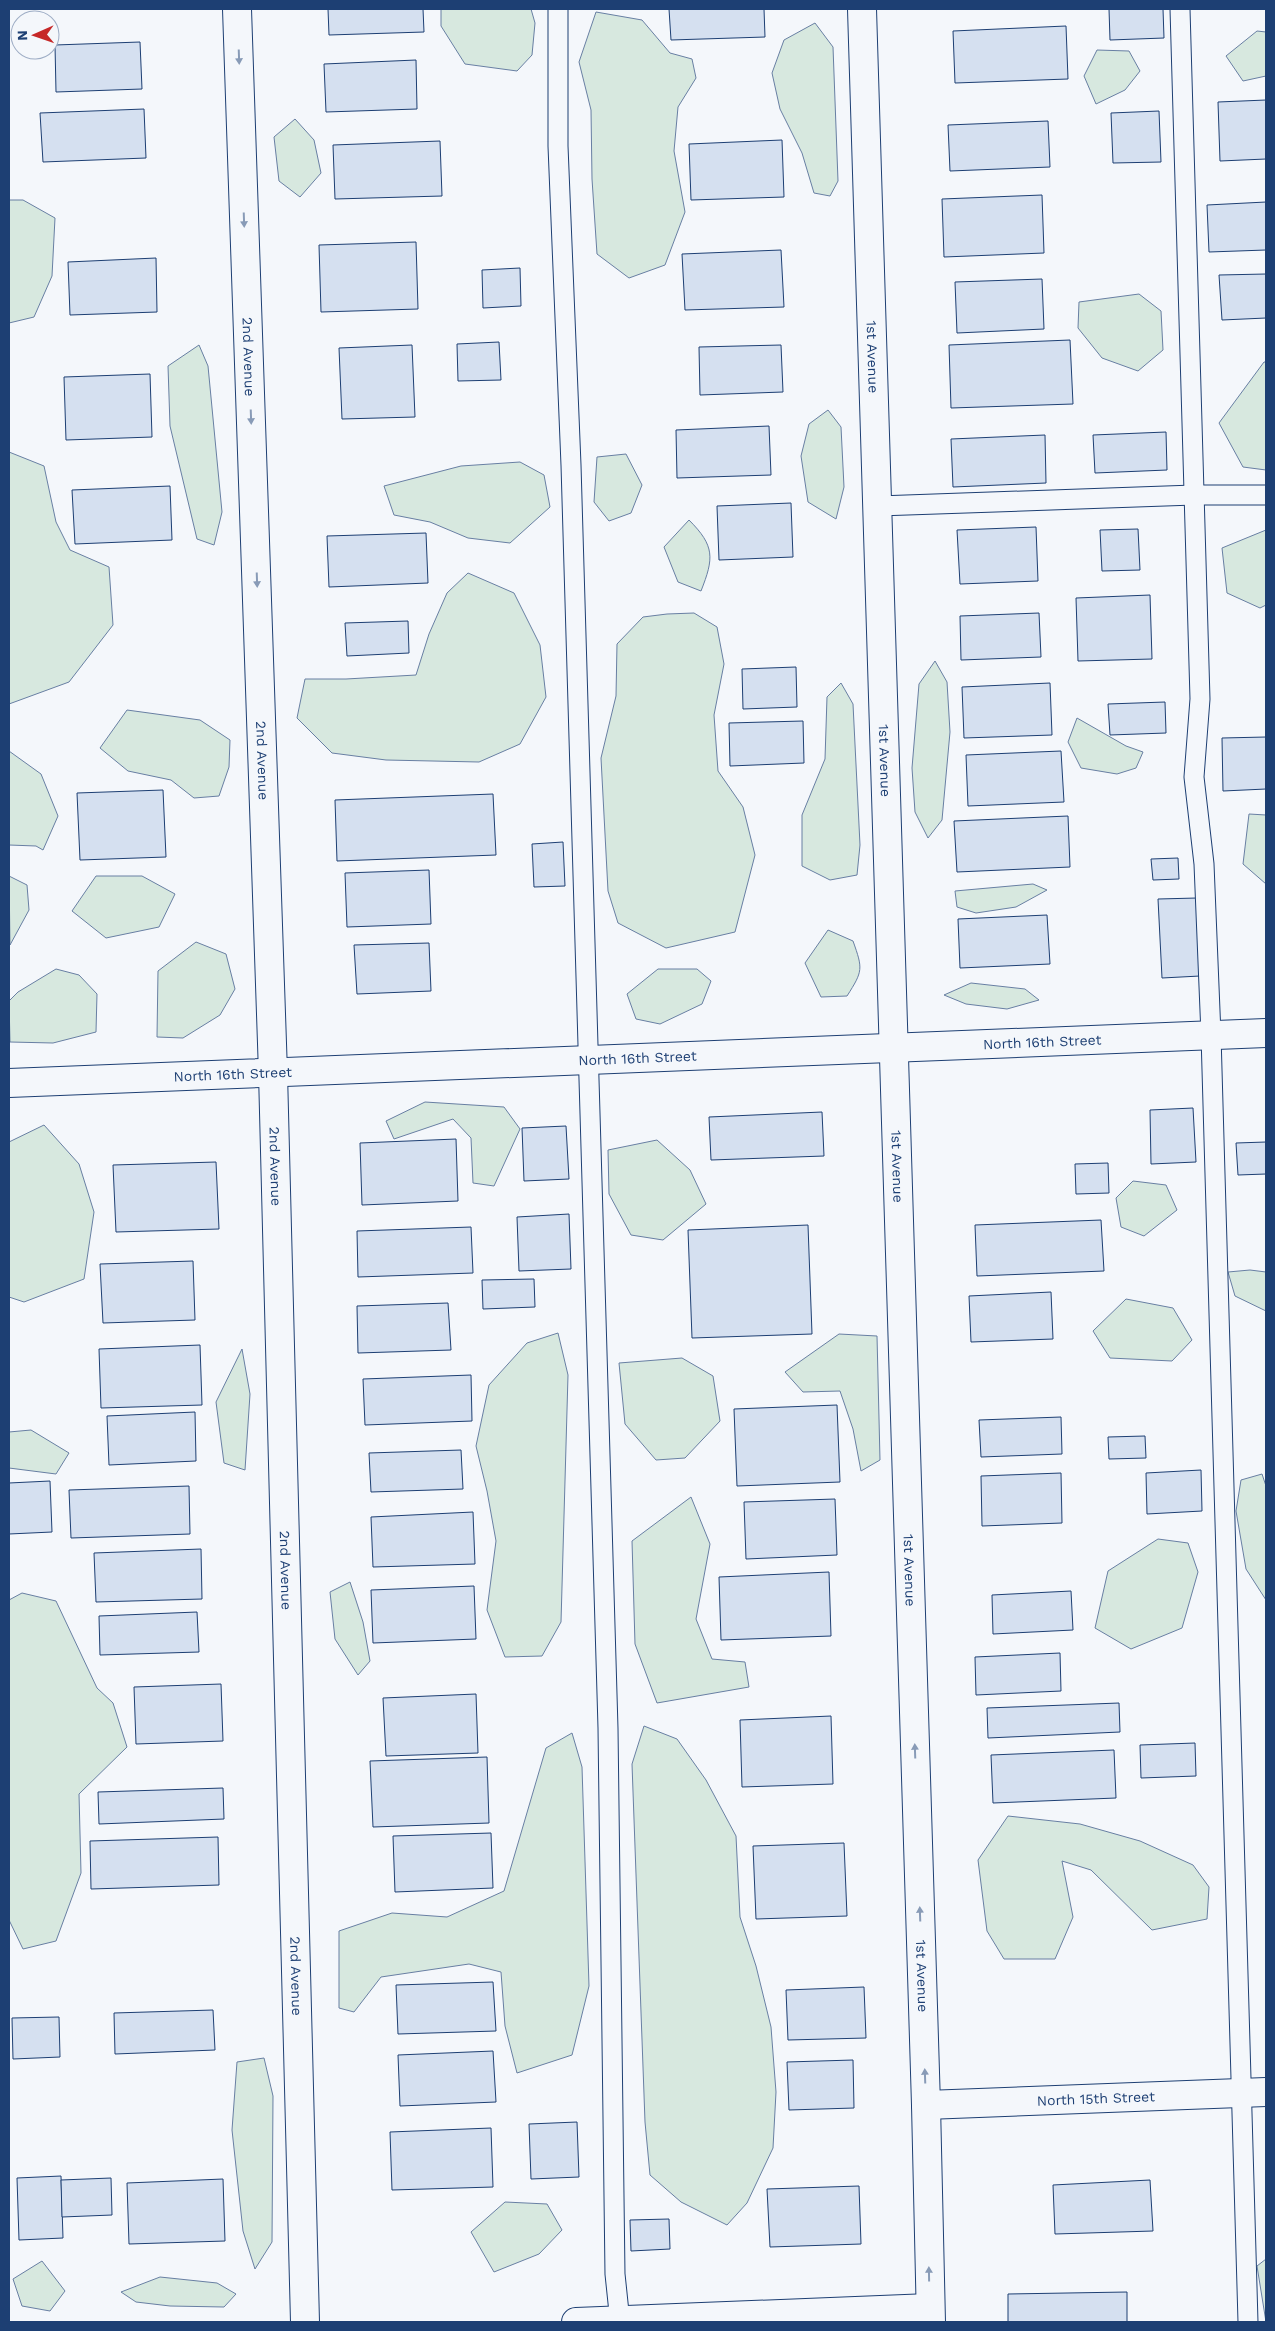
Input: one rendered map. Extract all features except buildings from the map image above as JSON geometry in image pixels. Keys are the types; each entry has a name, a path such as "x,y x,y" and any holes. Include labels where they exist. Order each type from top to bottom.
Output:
{"street":[{"name":"2nd Avenue","path":"237,9 273,1073 305,2322"},
{"name":"1st Avenue","path":"862,9 926,2105 930,2315"},
{"name":"North 16th Street","path":"9,1084 1266,1033"},
{"name":"North 15th Street","path":"926,2105 1253,2092"},
{"path":"576,2322 930,2315"}],"lane":[{"path":"558,9 558,146 570,436 608,1728 616,2274 620,2321"},
{"path":"1180,9 1200,699 1194,777 1204,864 1253,2092 1248,2322"},
{"path":"878,506 1194,495 1266,495"}],"shaded area":[{"path":"441,9 531,9 535,23 532,55 517,71 465,64 441,26"},
{"path":"596,12 642,20 670,53 692,59 696,78 678,107 674,151 685,212 665,265 629,278 597,254 592,179 591,110 579,62"},
{"path":"815,23 833,47 838,181 830,196 814,193 802,153 780,109 772,73 784,40"},
{"path":"1257,31 1266,32 1266,76 1243,81 1226,56"},
{"path":"1097,50 1129,51 1140,71 1125,90 1096,104 1084,76"},
{"path":"295,119 314,140 321,173 300,197 279,181 274,137"},
{"path":"9,200 23,200 55,218 52,276 34,317 9,323"},
{"path":"1139,294 1161,311 1163,350 1138,371 1102,358 1078,328 1079,302"},
{"path":"199,345 208,366 222,512 214,545 197,539 170,426 168,366"},
{"path":"1264,362 1266,362 1266,470 1243,467 1219,423"},
{"path":"828,410 841,427 844,487 836,519 808,502 801,456 809,424"},
{"path":"9,452 44,466 56,522 70,550 109,567 113,625 69,682 9,704"},
{"path":"626,454 642,485 631,513 609,521 594,502 597,457"},
{"path":"520,462 544,475 550,507 510,543 468,538 430,522 394,515 384,486 461,466"},
{"path":"689,520 704,537 710,553 708,570 701,591 678,582 664,547"},
{"path":"1266,530 1266,605 1260,608 1227,593 1222,548"},
{"path":"468,573 514,593 540,645 546,697 520,744 479,762 386,760 332,753 297,718 305,679 416,675 429,634 447,593"},
{"path":"694,613 717,627 724,664 714,715 718,771 743,807 755,855 735,932 666,948 618,923 608,891 601,758 616,696 617,644 643,617"},
{"path":"935,661 947,682 950,732 942,820 928,838 915,812 912,768 919,684"},
{"path":"841,683 853,704 860,845 857,875 830,880 802,866 802,815 825,759 827,697"},
{"path":"127,710 200,720 230,740 229,767 219,796 194,798 171,780 128,771 100,748"},
{"path":"1077,718 1126,746 1143,752 1136,768 1117,774 1081,768 1068,742"},
{"path":"9,751 41,774 58,816 43,850 36,846 9,845"},
{"path":"1249,814 1266,815 1266,884 1243,864"},
{"path":"9,876 27,885 29,910 10,945"},
{"path":"96,876 142,876 175,894 159,927 106,938 72,911"},
{"path":"1033,884 1047,890 1016,907 976,913 957,907 955,891"},
{"path":"828,930 853,941 859,958 859,975 847,996 821,997 805,963"},
{"path":"196,942 226,954 235,989 220,1015 183,1038 157,1037 158,971"},
{"path":"56,969 79,975 97,994 96,1032 53,1043 10,1042 9,1001 18,992"},
{"path":"658,969 697,969 711,981 702,1004 660,1024 636,1019 627,994"},
{"path":"971,983 1025,989 1039,1000 1007,1009 966,1004 944,995"},
{"path":"425,1102 504,1107 520,1129 494,1186 473,1183 471,1138 453,1119 394,1139 386,1121"},
{"path":"44,1125 79,1164 94,1212 84,1279 24,1302 9,1297 9,1142"},
{"path":"657,1140 690,1170 706,1204 663,1240 631,1235 609,1194 608,1150"},
{"path":"1133,1181 1166,1185 1177,1210 1144,1236 1121,1227 1116,1198"},
{"path":"1250,1270 1266,1272 1266,1311 1235,1296 1228,1272"},
{"path":"1126,1299 1173,1308 1192,1340 1172,1361 1110,1358 1093,1331"},
{"path":"558,1333 568,1375 561,1622 542,1656 505,1657 487,1610 496,1541 476,1446 489,1385 527,1343"},
{"path":"839,1334 877,1336 880,1460 861,1471 853,1429 840,1391 803,1392 785,1372"},
{"path":"242,1349 250,1394 245,1470 224,1463 216,1402"},
{"path":"682,1358 713,1376 720,1421 685,1458 656,1460 625,1424 619,1363"},
{"path":"31,1430 69,1453 56,1474 9,1468 9,1432"},
{"path":"1262,1474 1266,1486 1266,1600 1246,1569 1236,1511 1241,1480"},
{"path":"691,1497 710,1544 696,1619 712,1659 745,1662 749,1687 657,1703 635,1644 632,1541"},
{"path":"1158,1539 1188,1543 1198,1572 1182,1628 1131,1649 1095,1628 1108,1571"},
{"path":"350,1582 363,1622 370,1661 358,1675 335,1639 330,1592"},
{"path":"22,1593 56,1601 97,1688 113,1703 127,1747 79,1794 81,1873 56,1941 23,1949 9,1920 9,1600"},
{"path":"644,1726 677,1739 706,1780 736,1836 740,1917 756,1966 771,2027 776,2092 773,2148 747,2203 727,2225 681,2202 650,2175 645,2122 632,1764"},
{"path":"572,1733 582,1767 589,1986 572,2055 517,2073 505,2026 501,1972 469,1964 381,1977 354,2012 339,2008 339,1931 392,1913 447,1917 504,1891 546,1748"},
{"path":"1008,1816 1080,1824 1140,1841 1193,1865 1209,1887 1207,1919 1152,1930 1091,1870 1062,1861 1073,1917 1055,1959 1004,1959 987,1931 978,1860"},
{"path":"264,2058 273,2096 272,2242 255,2269 243,2231 232,2130 237,2062"},
{"path":"505,2202 547,2204 562,2230 539,2254 494,2272 471,2232"},
{"path":"1266,2259 1266,2322 1257,2266"},
{"path":"42,2261 65,2291 50,2311 22,2306 13,2279"},
{"path":"160,2277 217,2283 236,2294 224,2307 170,2306 136,2302 121,2292"}]}
